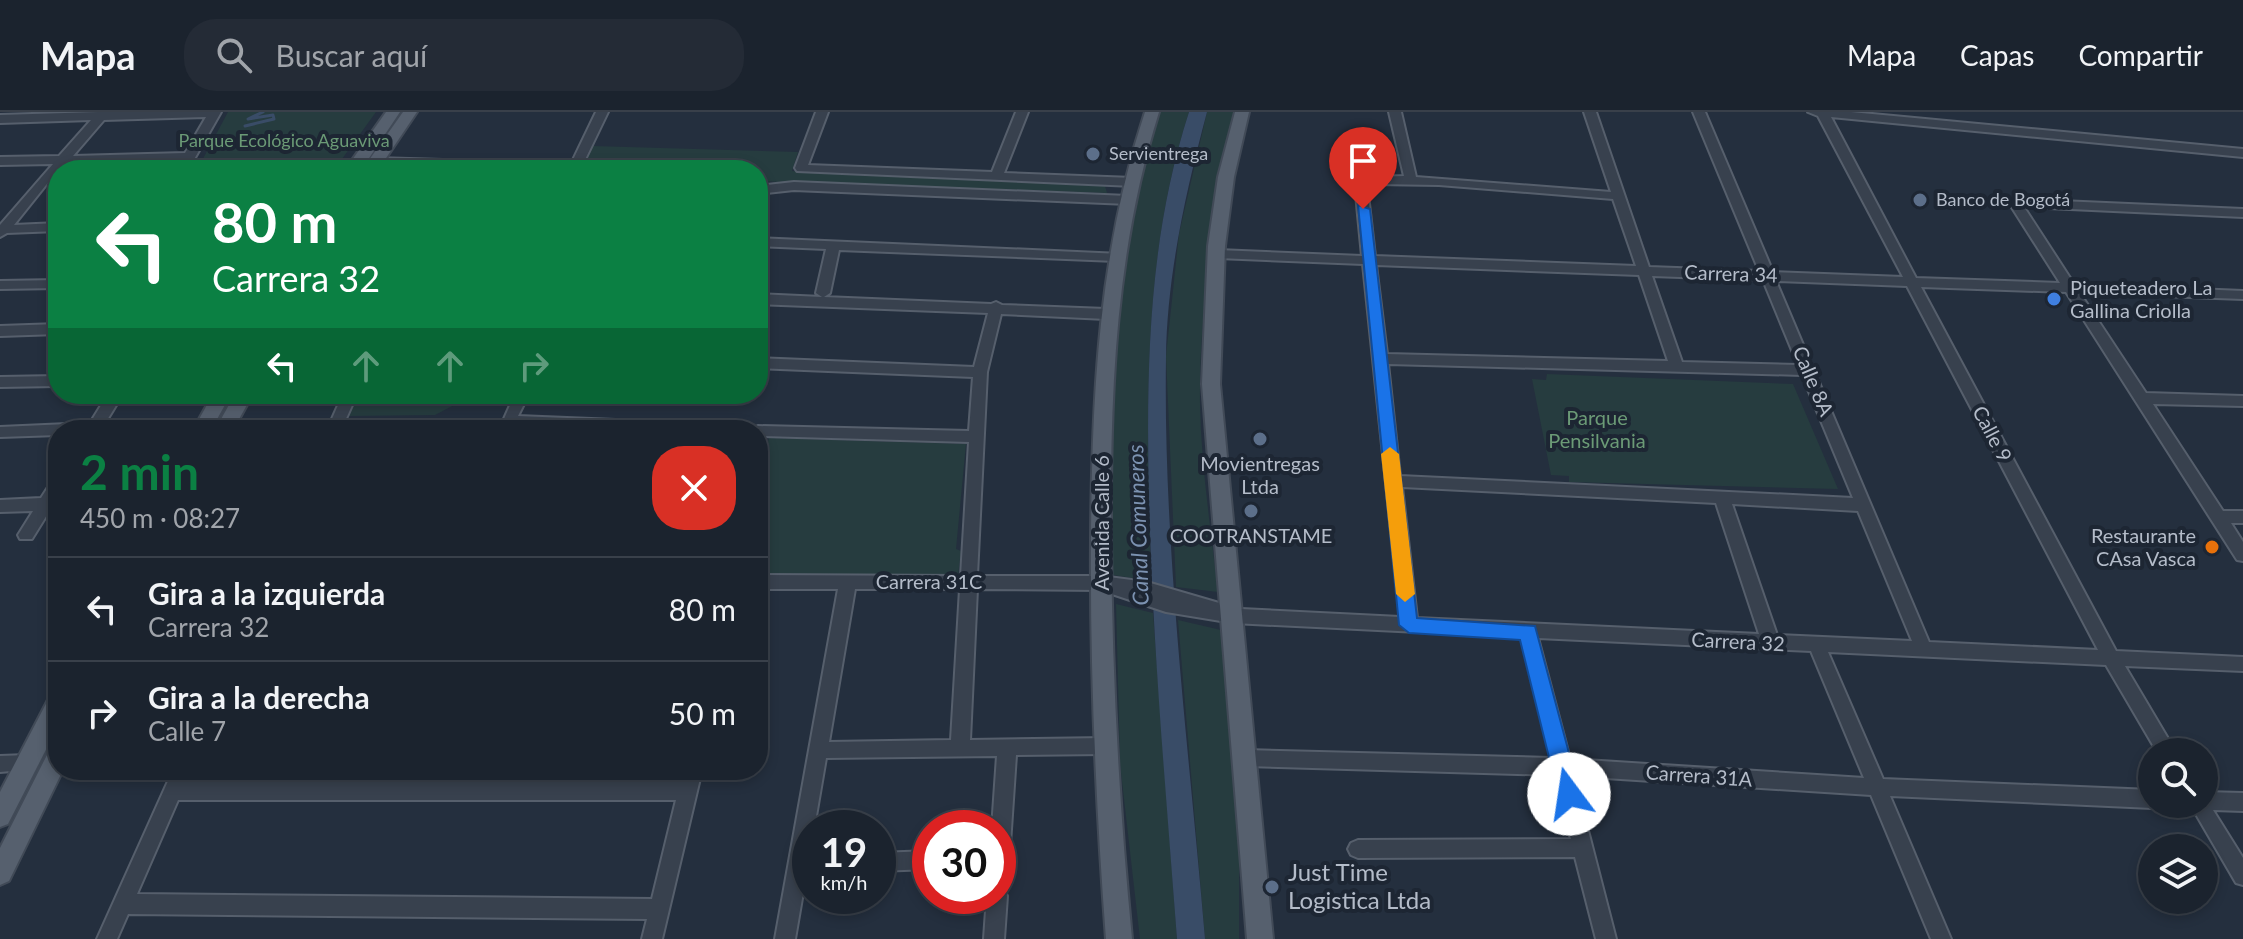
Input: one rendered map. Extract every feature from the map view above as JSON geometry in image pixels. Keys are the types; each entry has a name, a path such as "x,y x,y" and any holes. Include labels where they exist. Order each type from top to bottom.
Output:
{"main road":[{"path":"376,160 393,112"},
{"path":"362,160 410,112"},
{"name":"Avenida Calle 6","path":"1119,939 1106,746 1101,583 1106,314 1128,200 1152,112"},
{"path":"1242,112 1225,194 1218,254 1211,337 1211,384 1260,908 1260,939"},
{"path":"0,816 48,722"},
{"path":"0,873 48,776"},
{"path":"1260,908 1266,939"}],"street":[{"path":"0,119 214,112 188,160"},
{"path":"579,160 602,112"},
{"path":"822,112 801,168 1133,182"},
{"path":"997,176 1022,112"},
{"path":"1395,112 1411,180"},
{"path":"1590,112 1676,365"},
{"name":"Calle 8A","path":"1699,112 1924,650"},
{"path":"1813,112 1956,118 2243,153"},
{"name":"Calle 9","path":"1823,112 2111,658 2159,738"},
{"path":"62,160 102,114"},
{"path":"62,160 190,157"},
{"path":"0,161 48,160"},
{"path":"2,231 48,177"},
{"path":"1409,625 1361,184 1364,180 1411,180 1617,196"},
{"path":"768,188 1128,200"},
{"path":"2243,213 2015,203 2243,555"},
{"path":"2,231 48,228"},
{"path":"768,243 1116,257"},
{"path":"823,293 833,246"},
{"name":"Carrera 34","path":"1218,254 2243,295"},
{"path":"0,285 48,284"},
{"path":"768,299 1106,314"},
{"path":"960,748 980,372 996,307"},
{"path":"0,331 48,329"},
{"path":"1379,359 1809,370"},
{"path":"768,363 980,372"},
{"path":"0,382 48,381"},
{"path":"2142,398 2243,401"},
{"path":"0,432 48,430"},
{"path":"768,431 976,437"},
{"path":"1393,481 1865,505"},
{"path":"1723,500 1771,643"},
{"path":"0,506 48,504"},
{"path":"26,535 48,509"},
{"path":"2218,517 2243,517"},
{"name":"Carrera 31C","path":"768,582 1101,583"},
{"path":"811,810 848,582"},
{"name":"Carrera 32","path":"1101,583 1233,616 2243,664"},
{"path":"1528,632 1606,939"},
{"path":"1817,645 1941,939"},
{"path":"819,750 1106,746"},
{"path":"1002,810 1007,748"},
{"name":"Carrera 31A","path":"1246,758 1562,767 1876,787 2138,798"},
{"path":"0,764 27,763"},
{"path":"107,939 178,780"},
{"path":"652,939 690,780"},
{"path":"173,791 687,791"},
{"path":"2218,802 2243,802"},
{"path":"2211,818 2243,876"},
{"path":"1358,849 1583,848"},
{"path":"122,904 659,909"},
{"path":"785,939 792,912"},
{"path":"994,939 996,914"}],"green space":[{"name":"Parque Ecológico Aguaviva","path":"228,112 376,112 341,160 202,160"},
{"path":"1160,112 1189,112 1173,169 1154,286 1148,403 1151,581 1113,575 1108,421 1126,254"},
{"path":"1207,112 1236,112 1210,257 1200,366 1202,450 1218,592 1176,587 1166,356 1179,234"},
{"path":"593,146 798,152 792,171 1105,186 1107,193 768,181 768,160 585,160"},
{"name":"Parque Pensilvania","path":"1547,374 1793,384 1838,489 1569,482 1569,476 1551,475 1532,379 1546,380"},
{"path":"349,404 456,404 435,415 344,416"},
{"path":"769,438 966,444 956,549 961,551 958,576 768,576"},
{"path":"1116,604 1153,613 1177,939 1140,939 1120,764"},
{"path":"1178,620 1221,630 1239,853 1239,939 1205,939"}],"water":[{"path":"1189,112 1207,112 1174,264 1167,326 1166,429 1178,648 1205,939 1177,939 1157,666 1149,502 1148,403 1152,305 1165,208"}],"waterway":[{"path":"245,126 274,119 273,115 248,119 263,112"}],"slow traffic":[{"path":"1390,454 1405,594"}],"place":[{"name":"Servientrega","path":"1093,154"},
{"name":"Banco de Bogotá","path":"1920,200"},
{"name":"Piqueteadero La Gallina Criolla","path":"2054,299"},
{"name":"Movientregas Ltda","path":"1260,439"},
{"name":"COOTRANSTAME","path":"1251,511"},
{"name":"Restaurante CAsa Vasca","path":"2212,547"},
{"name":"Just Time Logistica Ltda","path":"1272,887"}],"route":[{"path":"1363,209 1409,625 1528,632 1569,794"}],"water label":[{"name":"Canal Comuneros","path":"1138,525"}]}
